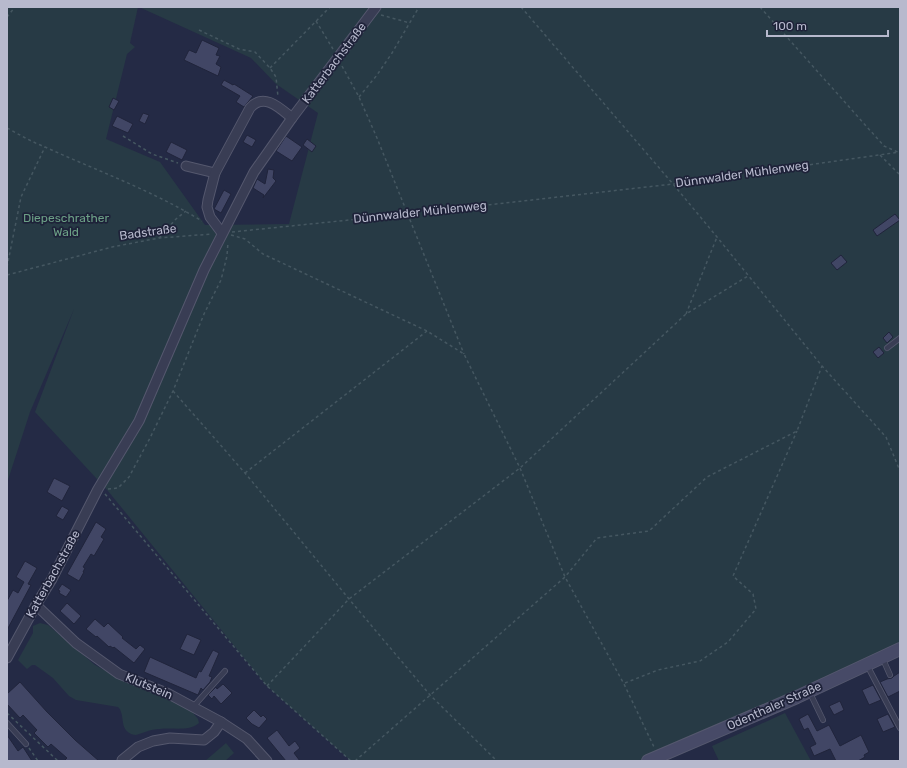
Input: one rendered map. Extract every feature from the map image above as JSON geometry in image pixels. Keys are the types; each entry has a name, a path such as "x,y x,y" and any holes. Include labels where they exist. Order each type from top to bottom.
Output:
{"main road":[{"name":"Odenthaler Straße","path":"653,759 809,691 900,649"}],"street":[{"name":"Katterbachstraße","path":"226,234 254,172 292,118 374,10"},
{"path":"100,489 139,421 204,270 226,234 210,217 207,207 215,173 250,108 254,104 266,101 278,107 292,118"},
{"path":"186,166 215,173"},
{"name":"Katterbachstraße","path":"7,658 52,579 100,489"},
{"name":"Klutstein","path":"36,605 76,644 119,674 167,693 221,722 247,739 267,761"},
{"path":"122,760 138,747 153,741 170,738 204,740 214,732 221,722"}],"lane":[{"path":"887,348 900,338"},
{"path":"882,657 890,675"},
{"path":"867,664 900,728"},
{"path":"193,707 225,671"},
{"path":"809,691 823,720"},
{"path":"7,723 26,744"}],"path":[{"path":"7,16 15,7"},
{"path":"270,68 330,7"},
{"path":"359,97 377,75 392,53 419,7"},
{"path":"521,7 673,184 822,366 886,437 900,472"},
{"path":"760,7 884,146 900,153"},
{"path":"374,10 410,23"},
{"path":"316,21 338,57 359,97 464,354 520,468 565,577 624,684 653,759"},
{"path":"199,30 239,49 255,52 276,77 278,107"},
{"path":"7,128 45,147 109,174 186,211 202,221"},
{"path":"123,136 152,154 186,166"},
{"path":"7,267 21,197 45,147"},
{"name":"Dünnwalder Mühlenweg","path":"226,234 673,184 897,152"},
{"path":"880,155 900,175"},
{"path":"159,238 186,211"},
{"path":"100,489 118,488 129,478 150,438 173,391 204,314 221,280 226,256 226,234 245,239 263,254 427,331 464,354"},
{"name":"Badstraße","path":"7,275 112,247 159,238 226,234"},
{"path":"686,314 717,237"},
{"path":"267,686 349,599 520,468 686,314 748,276"},
{"path":"244,473 427,331"},
{"path":"624,684 658,670 700,661 728,642 756,609 753,594 733,576 797,431 822,366"},
{"path":"173,391 244,473 430,695 497,761"},
{"path":"354,761 565,577 597,538 649,531 707,477 797,431"},
{"path":"100,489 267,686 351,761"},
{"path":"7,713 58,761"},
{"path":"26,744 38,761"}],"green space":[{"name":"Diepeschrather Wald","path":"7,7 138,7 130,43 135,47 127,54 106,139 160,162 205,225 289,224 318,113 276,84 251,58 139,7 900,7 900,642 642,761 351,761 267,686 108,491 35,412 74,309 30,412 7,483"},
{"path":"40,623 48,625 95,665 131,684 189,708 198,719 199,723 195,726 180,729 154,729 134,735 124,727 118,707 76,700 69,696 53,678 35,665 32,665 27,669 18,660 33,633 33,626"},
{"path":"785,713 811,761 719,761 712,746"},
{"path":"226,743 234,753 225,761 205,761"}],"building":[{"path":"202,40 219,48 216,55 220,56 216,64 221,67 218,76 184,60 189,50 196,53"},
{"path":"224,80 233,85 234,84 253,96 244,107 236,102 240,96 221,85"},
{"path":"113,98 119,101 114,110 109,107"},
{"path":"143,113 149,115 145,124 139,121"},
{"path":"117,116 133,124 128,133 112,126"},
{"path":"247,135 256,140 252,147 243,142"},
{"path":"286,136 302,147 292,161 276,151"},
{"path":"307,139 316,146 312,152 303,145"},
{"path":"171,142 187,150 182,160 166,152"},
{"path":"268,169 274,170 273,178 276,181 263,198 264,195 253,188 257,179 265,184"},
{"path":"224,190 231,194 221,213 214,209"},
{"path":"895,214 900,220 877,236 873,230"},
{"path":"841,255 847,262 837,270 831,263"},
{"path":"889,332 893,337 887,343 883,338"},
{"path":"879,347 884,353 878,358 873,352"},
{"path":"54,478 70,486 62,501 47,492"},
{"path":"62,506 69,510 63,520 56,516"},
{"path":"96,522 106,529 101,537 104,539 94,556 91,554 83,567 85,568 84,572 79,581 67,574"},
{"path":"25,561 37,568 28,584 31,585 7,630 7,601 13,590 18,593 24,582 16,577"},
{"path":"62,584 71,590 66,597 59,593 60,591 58,590"},
{"path":"67,603 81,616 74,624 60,611"},
{"path":"95,619 104,627 108,623 123,637 122,638 136,649 140,645 145,649 134,663 114,647 109,647 97,636 96,637 86,629"},
{"path":"187,634 201,640 194,655 180,649"},
{"path":"213,650 219,653 209,676 212,677 210,682 203,690 201,688 198,695 144,672 150,657 196,678"},
{"path":"900,672 900,691 888,697 880,682 892,678"},
{"path":"20,682 75,740 99,761 64,761 67,758 51,744 48,747 34,733 37,730 23,715 20,718 7,704 7,694"},
{"path":"223,684 232,693 221,704 214,696 212,699 208,695 216,687 217,689"},
{"path":"873,685 881,700 869,705 862,690"},
{"path":"840,701 844,710 834,715 829,706"},
{"path":"254,710 261,717 263,715 267,719 259,728 246,718"},
{"path":"808,714 817,731 829,725 840,746 861,735 869,752 864,755 865,757 858,761 836,761 830,749 814,756 810,747 816,744 808,728 804,730 799,719"},
{"path":"888,714 895,727 883,732 877,719"},
{"path":"277,730 289,746 295,741 300,748 294,753 300,761 286,761 267,738"},
{"path":"7,735 18,751 23,747 32,761 7,761"}]}
